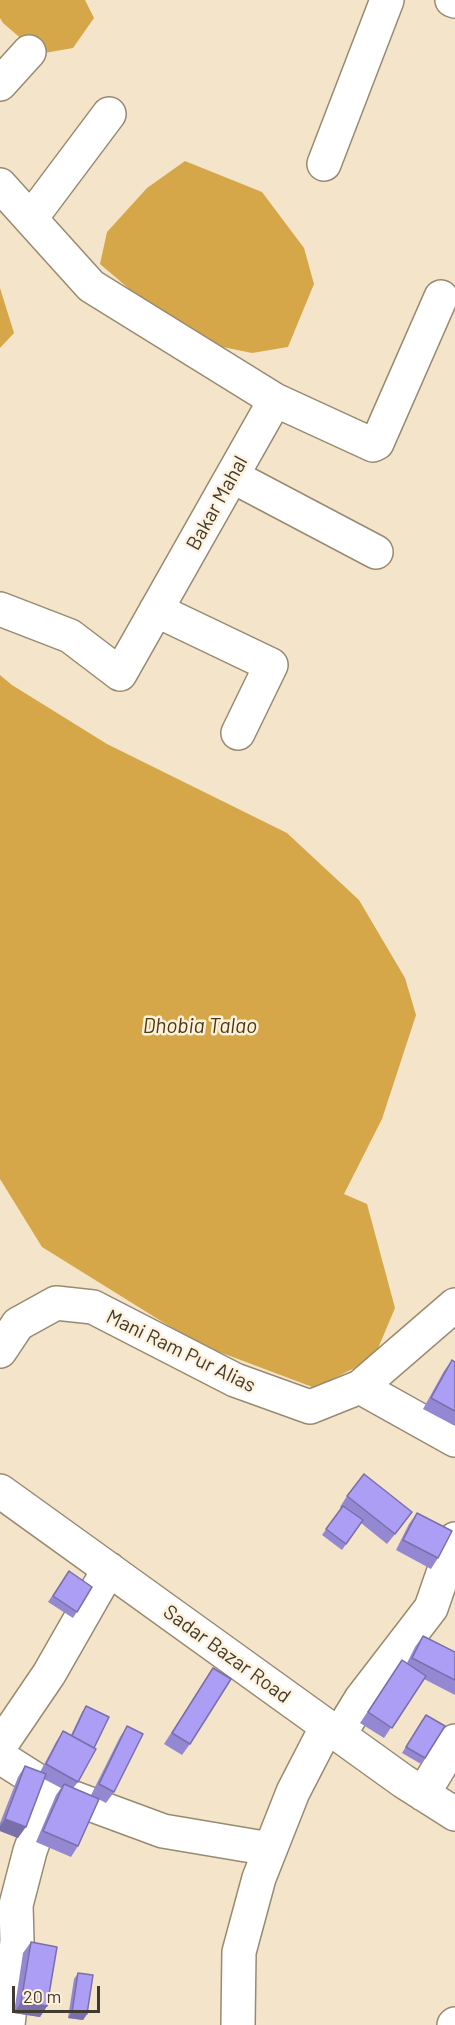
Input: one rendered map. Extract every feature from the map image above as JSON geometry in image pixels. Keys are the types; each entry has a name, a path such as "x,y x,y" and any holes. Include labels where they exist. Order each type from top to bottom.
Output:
{"street":[{"path":"324,164 387,0"},
{"path":"0,84 29,52"},
{"path":"31,218 109,114"},
{"path":"0,185 91,286 275,400 373,445 377,443 441,297"},
{"name":"Bakar Mahal","path":"0,609 70,636 120,674 275,400"},
{"path":"232,476 376,552"},
{"path":"156,610 271,665 238,732"},
{"name":"Mani Ram Pur Alias","path":"0,1351 18,1324 56,1303 93,1307 235,1380 310,1407 360,1387 455,1305"},
{"path":"360,1387 455,1440"},
{"name":"Sadar Bazar Road","path":"0,1491 423,1794 455,1814"},
{"path":"238,2025 239,1952 259,1878 293,1792 333,1730 361,1699 431,1608 455,1539"},
{"path":"0,1746 49,1674 109,1569"},
{"path":"423,1794 455,1741"},
{"path":"0,1757 52,1790 163,1831 270,1849"},
{"path":"8,2025 17,1941 8,1905 52,1790"}],"water":[{"path":"0,0 85,0 94,18 73,48 39,54 3,23 0,18"},
{"path":"185,161 262,192 304,248 314,284 288,347 252,353 213,345 155,311 100,264 107,232 147,188"},
{"path":"0,288 14,333 0,348"},
{"name":"Dhobia Talao","path":"0,675 12,685 107,744 287,833 359,900 405,978 416,1015 382,1119 344,1194 367,1204 395,1308 374,1358 315,1388 198,1344 42,1247 0,1179"}],"building":[{"path":"452,1360 455,1362 455,1411 431,1398"},
{"path":"364,1474 412,1512 395,1534 347,1496"},
{"path":"343,1506 363,1520 346,1544 326,1529"},
{"path":"417,1513 452,1531 438,1558 403,1540"},
{"path":"69,1571 92,1587 77,1612 53,1596"},
{"path":"423,1636 455,1652 455,1680 412,1658"},
{"path":"402,1660 426,1676 392,1728 368,1712"},
{"path":"213,1668 231,1679 190,1744 172,1733"},
{"path":"86,1706 109,1717 94,1748 72,1736"},
{"path":"426,1715 445,1726 425,1758 406,1747"},
{"path":"127,1726 143,1734 114,1792 99,1784"},
{"path":"63,1731 96,1749 78,1782 46,1764"},
{"path":"25,1766 46,1774 26,1827 5,1819"},
{"path":"64,1784 99,1799 78,1846 43,1831"},
{"path":"31,1942 57,1947 47,2006 21,2002"},
{"path":"78,1973 93,1975 87,2014 72,2012"}]}
